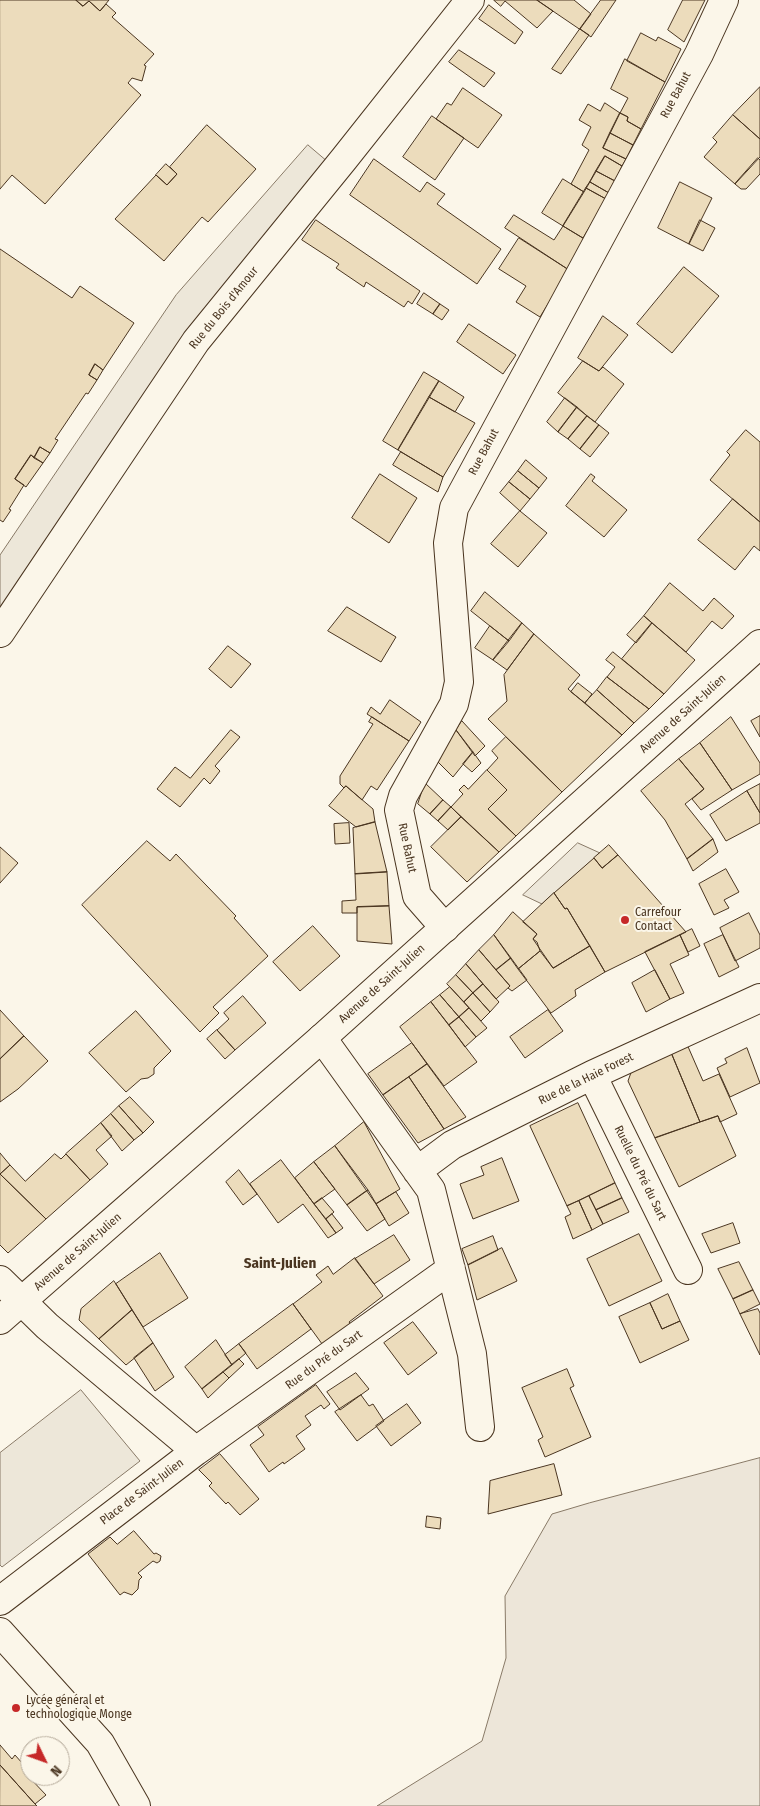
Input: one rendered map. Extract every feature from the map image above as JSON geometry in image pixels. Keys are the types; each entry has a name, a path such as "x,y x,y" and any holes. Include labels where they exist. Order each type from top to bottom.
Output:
{"street":[{"name":"Rue du Bois d'Amour","path":"0,633 196,341 470,0"},
{"name":"Rue Bahut","path":"445,928 417,896 399,810 403,796 454,704 459,682 448,543 454,508 699,54 724,0"},
{"name":"Avenue de Saint-Julien","path":"0,1320 322,1038 760,644"},
{"name":"Rue de la Haie Forest","path":"417,1171 452,1145 592,1075 760,998"},
{"path":"322,1038 431,1190 472,1354 480,1427"},
{"name":"Ruelle du Pré du Sart","path":"592,1075 688,1270"},
{"name":"Rue du Pré du Sart","path":"196,1451 451,1269"},
{"name":"Place de Saint-Julien","path":"0,1280 47,1326 196,1451 0,1601"},
{"path":"0,1632 100,1743 136,1806"}],"shaded area":[{"path":"308,145 328,162 0,633 0,555 176,295"},
{"path":"578,843 600,853 542,904 523,895"},
{"path":"81,1390 140,1461 2,1567 0,1565 0,1453"},
{"path":"760,1458 760,1806 377,1806 482,1741 506,1658 505,1596 552,1514"}],"building":[{"path":"0,0 76,0 83,6 89,1 100,11 106,4 116,13 112,17 154,54 144,65 146,66 142,81 132,78 128,83 141,95 45,204 12,175 0,189"},
{"path":"76,0 109,0 100,11 89,1 83,6"},
{"path":"494,0 537,0 553,11 537,28 505,1 501,6"},
{"path":"537,0 574,0 591,14 580,29"},
{"path":"601,0 616,0 591,37 580,29"},
{"path":"683,0 705,0 684,42 668,30"},
{"path":"489,5 523,32 515,44 479,19"},
{"path":"580,29 589,35 561,74 552,69"},
{"path":"641,33 656,41 658,37 681,49 665,82 627,61"},
{"path":"459,50 495,73 484,87 449,62"},
{"path":"625,59 665,82 641,129 627,121 628,117 620,113 628,98 611,89"},
{"path":"760,87 760,139 733,115"},
{"path":"463,88 502,115 478,148 436,119 447,103 451,105"},
{"path":"605,103 620,113 603,148 626,159 622,166 605,156 584,192 571,184 589,150 582,145 591,127 579,120 588,104 600,111"},
{"path":"620,113 628,117 627,121 641,129 633,145 610,133"},
{"path":"733,115 760,139 760,157 735,184 704,157 717,142 713,138"},
{"path":"432,116 464,138 435,180 403,157"},
{"path":"207,125 256,169 208,222 202,217 164,261 115,219 156,175 167,185 177,174 170,167"},
{"path":"610,133 633,145 626,159 603,148"},
{"path":"605,156 622,166 615,181 596,171"},
{"path":"758,158 760,160 760,174 746,189 741,189 735,184"},
{"path":"374,159 420,192 427,182 445,194 437,204 501,249 477,284 350,195"},
{"path":"166,164 177,174 167,185 156,175"},
{"path":"596,171 615,181 609,193 590,182"},
{"path":"563,179 584,192 563,226 542,213"},
{"path":"590,182 609,193 606,199 586,188"},
{"path":"680,182 712,198 689,244 658,228"},
{"path":"586,188 606,199 583,238 563,226"},
{"path":"514,215 554,240 563,226 586,240 569,270 505,228"},
{"path":"316,220 420,291 412,304 408,301 404,307 366,282 364,287 336,268 339,264 302,240"},
{"path":"700,220 715,228 703,251 689,244"},
{"path":"519,238 569,270 540,317 516,302 526,286 499,269"},
{"path":"0,249 72,298 80,286 134,323 103,370 95,364 89,375 97,380 55,439 58,440 50,453 40,447 34,458 31,455 15,479 24,485 3,522 0,520"},
{"path":"684,267 719,296 672,353 637,324"},
{"path":"424,293 440,304 433,314 417,304"},
{"path":"440,304 449,310 442,320 433,314"},
{"path":"603,316 628,335 599,371 578,358"},
{"path":"469,324 516,355 503,374 457,342"},
{"path":"583,361 599,371 603,367 624,384 595,422 558,393"},
{"path":"95,364 103,370 97,380 89,375"},
{"path":"424,372 439,381 398,450 383,441"},
{"path":"439,381 464,397 455,412 429,397"},
{"path":"429,397 475,423 443,477 398,450"},
{"path":"565,398 577,407 558,432 547,422"},
{"path":"577,407 587,416 568,439 558,432"},
{"path":"587,416 599,425 580,449 568,439"},
{"path":"599,425 609,433 590,457 580,449"},
{"path":"746,430 760,442 760,522 710,480 730,455 727,452"},
{"path":"40,447 50,453 43,463 34,458"},
{"path":"401,452 443,477 438,492 393,465"},
{"path":"31,455 43,463 26,487 15,479"},
{"path":"526,460 547,478 539,488 518,471"},
{"path":"518,471 539,488 530,499 509,482"},
{"path":"380,474 417,498 389,543 352,518"},
{"path":"591,474 595,477 592,481 627,510 604,537 566,506"},
{"path":"509,482 530,499 520,511 500,493"},
{"path":"733,499 760,522 760,551 754,546 735,570 698,540"},
{"path":"520,511 547,533 518,567 491,544"},
{"path":"670,583 703,611 714,598 734,616 722,629 712,621 686,652 644,616"},
{"path":"485,592 522,623 509,641 471,611"},
{"path":"347,607 396,637 381,662 328,631"},
{"path":"644,616 652,623 636,643 627,635"},
{"path":"522,623 534,634 507,670 493,660"},
{"path":"652,623 695,660 664,694 622,659"},
{"path":"490,626 509,641 493,660 475,648"},
{"path":"534,634 580,675 568,689 622,735 562,792 488,719 507,701 504,675"},
{"path":"228,646 251,664 231,688 209,669"},
{"path":"613,652 664,694 649,709 607,677 615,667 606,660"},
{"path":"607,677 649,709 634,723 597,690"},
{"path":"578,683 592,694 585,703 571,692"},
{"path":"597,690 634,723 622,735 585,703"},
{"path":"390,700 421,722 409,741 367,714 371,707 380,714"},
{"path":"760,716 760,737 751,721"},
{"path":"372,717 409,741 377,790 371,786 362,800 346,786 344,788 340,784 340,776 373,724 369,722"},
{"path":"731,717 760,763 760,774 732,790 700,743"},
{"path":"462,721 485,746 475,756 456,730"},
{"path":"231,730 240,737 215,766 220,771 210,784 204,778 180,807 157,789 175,767 190,778"},
{"path":"456,730 473,752 453,777 436,760"},
{"path":"506,737 562,792 516,836 488,809 507,790 487,770 498,758 492,751"},
{"path":"700,743 732,790 701,810 692,799 704,789 679,759"},
{"path":"473,752 481,763 472,772 463,764"},
{"path":"679,759 704,789 685,804 713,839 687,859 665,820 641,791"},
{"path":"487,770 507,790 488,809 516,836 499,852 451,807 463,794 459,790 464,785 468,789"},
{"path":"425,783 443,800 430,814 418,804"},
{"path":"760,784 760,813 747,791"},
{"path":"346,786 373,809 375,822 356,827 329,806"},
{"path":"747,791 760,813 760,823 726,841 710,815"},
{"path":"443,800 451,807 438,821 430,814"},
{"path":"451,807 461,817 448,830 438,821"},
{"path":"461,817 499,852 467,882 431,847"},
{"path":"375,822 387,872 355,874 353,828"},
{"path":"349,823 350,843 335,844 334,824"},
{"path":"713,839 718,852 693,871 687,859"},
{"path":"147,841 170,861 176,854 236,916 234,918 268,956 213,1007 219,1013 200,1032 82,905"},
{"path":"609,845 618,855 602,868 594,858"},
{"path":"0,847 18,863 0,883"},
{"name":"Carrefour Contact","path":"618,855 686,932 605,972 567,908 565,909 554,893 594,858 602,868"},
{"path":"726,869 739,892 724,900 729,908 714,915 699,884"},
{"path":"387,872 389,906 357,907 357,913 342,913 342,901 356,900 355,874"},
{"path":"554,893 565,909 567,908 590,946 553,968 533,939 537,934 523,922"},
{"path":"389,906 392,944 357,941 357,907"},
{"path":"513,912 537,934 533,939 537,942 540,951 518,969 494,935"},
{"path":"749,913 760,935 760,948 735,961 720,928"},
{"path":"313,926 340,956 300,991 273,962"},
{"path":"692,929 700,946 688,952 680,935"},
{"path":"494,935 511,958 496,970 479,950"},
{"path":"680,935 689,955 670,964 684,993 670,999 645,952"},
{"path":"723,935 739,967 719,977 704,944"},
{"path":"590,946 605,972 575,990 576,996 551,1013 518,969 540,951 553,968"},
{"path":"479,950 510,986 496,999 466,964"},
{"path":"511,958 527,980 512,991 496,970"},
{"path":"466,964 483,984 473,993 456,975"},
{"path":"655,970 670,999 646,1012 632,983"},
{"path":"456,975 473,993 464,1002 447,984"},
{"path":"483,984 499,1002 490,1012 473,993"},
{"path":"450,987 469,1008 459,1017 440,995"},
{"path":"473,993 490,1012 481,1021 464,1002"},
{"path":"440,995 459,1017 449,1025 431,1002"},
{"path":"243,996 266,1023 235,1050 217,1030 229,1019 224,1013"},
{"path":"431,1002 477,1062 444,1086 400,1027"},
{"path":"469,1008 487,1028 476,1037 459,1017"},
{"path":"0,1010 24,1036 0,1059"},
{"path":"548,1010 563,1031 525,1058 510,1037"},
{"path":"136,1011 171,1051 154,1068 154,1074 148,1078 141,1079 126,1092 89,1053"},
{"path":"459,1017 476,1037 465,1047 449,1025"},
{"path":"217,1030 235,1050 225,1059 207,1039"},
{"path":"24,1036 48,1061 18,1089 0,1102 0,1059"},
{"path":"686,1042 703,1081 719,1074 737,1114 720,1122 718,1116 700,1122 670,1050"},
{"path":"412,1043 427,1064 383,1095 368,1074"},
{"path":"747,1048 760,1083 730,1097 717,1068 727,1063 725,1059"},
{"path":"670,1050 700,1122 655,1138 628,1081 633,1067"},
{"path":"427,1064 466,1117 444,1129 409,1077"},
{"path":"409,1077 444,1129 418,1143 383,1095"},
{"path":"130,1097 154,1122 143,1133 119,1106"},
{"path":"578,1103 615,1183 567,1206 530,1126"},
{"path":"119,1106 143,1133 134,1140 111,1114"},
{"path":"111,1114 134,1140 122,1151 101,1123"},
{"path":"718,1116 736,1156 679,1187 655,1138"},
{"path":"364,1122 400,1189 376,1204 335,1146"},
{"path":"101,1123 112,1136 96,1150 108,1164 90,1180 66,1154"},
{"path":"335,1146 368,1190 347,1205 314,1162"},
{"path":"0,1153 10,1165 0,1174"},
{"path":"55,1154 61,1159 66,1154 90,1180 46,1219 0,1174 10,1165 25,1181"},
{"path":"502,1158 519,1201 473,1219 460,1184 484,1175 481,1167"},
{"path":"281,1160 336,1233 328,1238 303,1204 278,1223 250,1184"},
{"path":"314,1162 335,1189 314,1204 295,1178"},
{"path":"239,1170 257,1194 243,1205 226,1182"},
{"path":"0,1174 46,1219 8,1253 0,1245"},
{"path":"615,1183 622,1198 596,1210 589,1196"},
{"path":"368,1190 385,1219 367,1231 347,1205"},
{"path":"396,1192 409,1213 389,1226 376,1204"},
{"path":"589,1196 603,1224 592,1230 579,1201"},
{"path":"322,1198 334,1212 326,1219 314,1204"},
{"path":"622,1198 629,1212 603,1224 596,1210"},
{"path":"579,1201 592,1230 573,1239 565,1217 571,1214 567,1206"},
{"path":"332,1214 343,1228 336,1233 326,1219"},
{"path":"733,1223 740,1243 711,1253 702,1234"},
{"path":"639,1234 662,1281 609,1306 587,1259"},
{"path":"394,1235 410,1260 374,1284 355,1259"},
{"path":"493,1236 498,1250 468,1265 462,1249"},
{"path":"502,1248 517,1281 477,1300 468,1265"},
{"path":"160,1253 188,1298 143,1327 116,1284"},
{"path":"355,1258 383,1296 349,1322 353,1327 325,1348 293,1304 322,1282 316,1275 328,1266 333,1274"},
{"path":"739,1262 753,1290 733,1299 718,1269"},
{"path":"114,1281 132,1310 99,1339 79,1320 81,1309"},
{"path":"753,1290 760,1304 740,1314 733,1299"},
{"path":"668,1294 680,1321 662,1329 650,1303"},
{"path":"650,1303 662,1329 680,1321 689,1340 640,1363 619,1317"},
{"path":"293,1304 311,1329 257,1369 239,1344"},
{"path":"758,1309 760,1313 760,1355 740,1314"},
{"path":"132,1310 153,1343 126,1365 99,1339"},
{"path":"413,1322 437,1353 408,1375 384,1343"},
{"path":"216,1340 232,1365 202,1389 185,1367"},
{"path":"153,1343 174,1377 155,1391 134,1358"},
{"path":"239,1344 246,1353 232,1365 225,1355"},
{"path":"239,1359 244,1364 229,1378 223,1372"},
{"path":"567,1369 574,1386 570,1388 591,1437 545,1457 538,1440 543,1437 522,1388"},
{"path":"223,1372 229,1378 208,1398 202,1389"},
{"path":"356,1373 369,1389 340,1410 327,1392"},
{"path":"316,1385 330,1404 324,1409 321,1405 305,1416 311,1425 296,1436 305,1449 269,1472 250,1445 264,1435 258,1427"},
{"path":"361,1395 369,1406 373,1404 384,1421 357,1441 335,1412"},
{"path":"407,1404 421,1423 391,1446 376,1426"},
{"path":"220,1454 259,1499 240,1515 228,1502 226,1504 209,1486 212,1483 199,1470"},
{"path":"554,1464 562,1495 488,1514 490,1481"},
{"path":"427,1516 441,1518 440,1529 426,1527"},
{"path":"134,1531 154,1554 156,1553 161,1556 160,1561 157,1563 153,1561 138,1573 142,1577 139,1580 138,1589 132,1595 124,1592 120,1595 88,1554 110,1537 117,1544"},
{"path":"0,1745 12,1759 15,1755 20,1761 20,1786 38,1786 46,1795 35,1804 0,1765"},
{"path":"0,1765 35,1804 37,1806 0,1806"}],"place":[{"name":"Carrefour Contact","path":"625,920"},
{"name":"Lycée général et technologique Monge","path":"16,1708"}],"district":[{"name":"Saint-Julien","path":"280,1264"}]}
